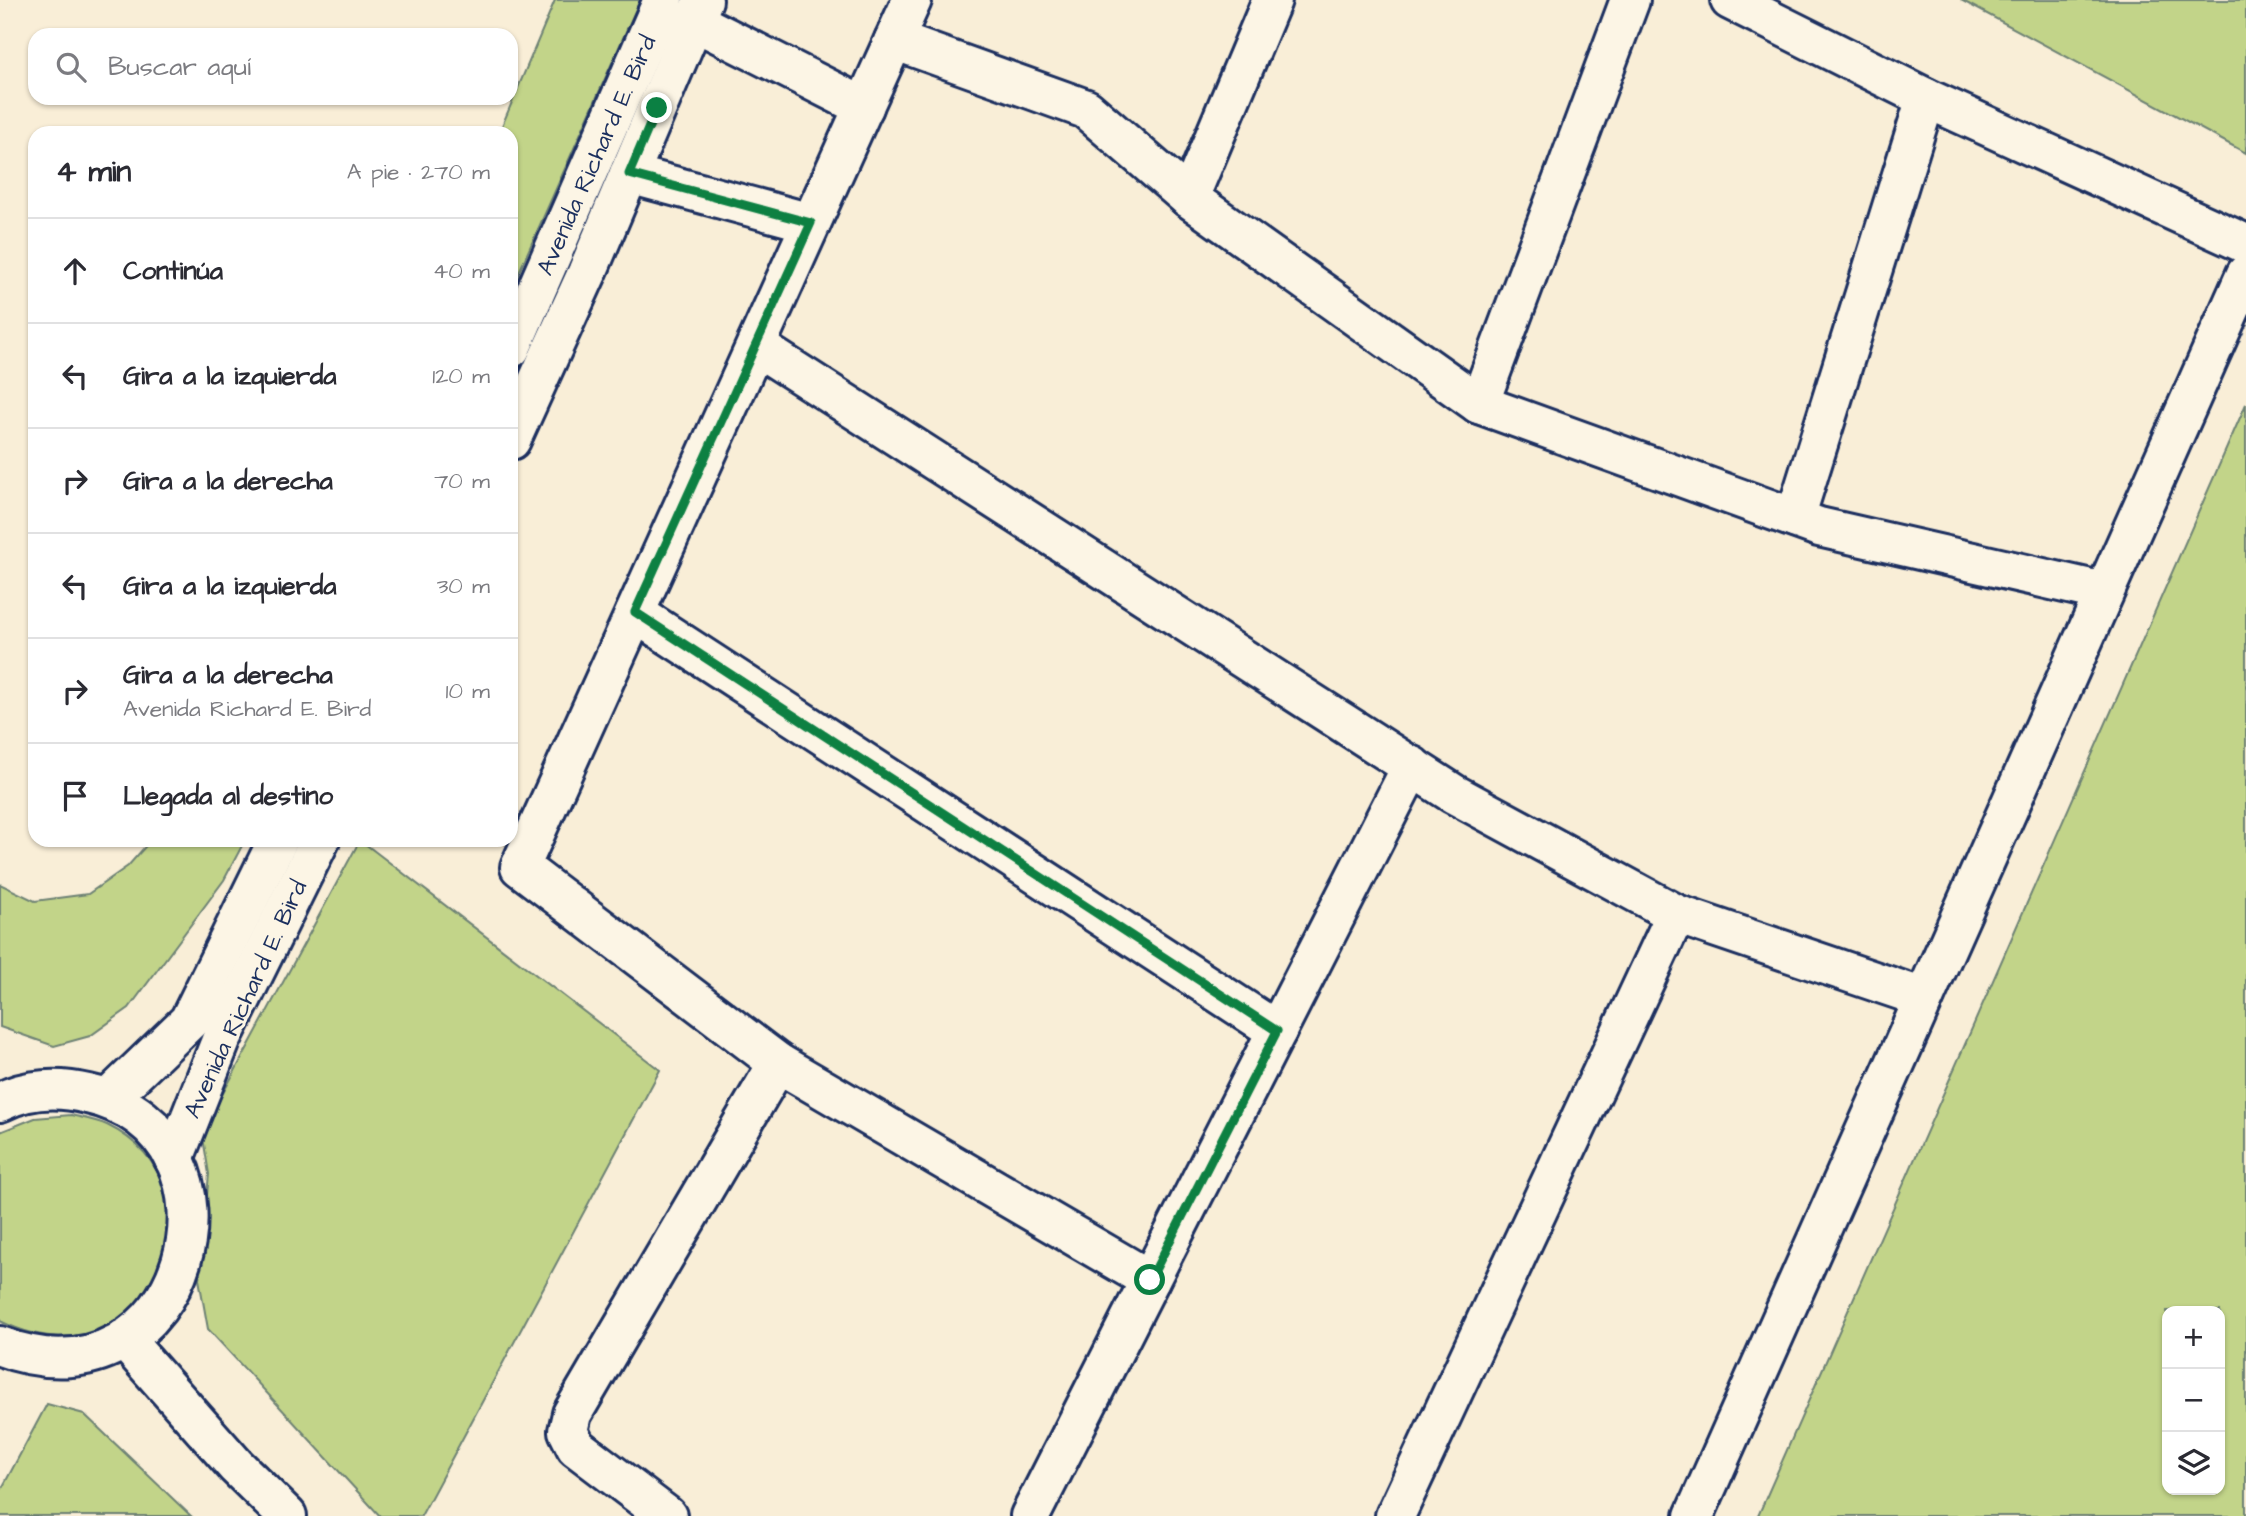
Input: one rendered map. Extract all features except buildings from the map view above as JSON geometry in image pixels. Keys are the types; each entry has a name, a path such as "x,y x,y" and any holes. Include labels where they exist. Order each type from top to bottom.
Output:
{"street":[{"path":"912,0 520,867 778,1063 1150,1280"},
{"path":"1189,198 1272,0"},
{"path":"1479,404 1630,0"},
{"path":"1730,0 1926,98 2246,244"},
{"path":"687,7 864,107"},
{"name":"Avenida Richard E. Bird","path":"518,424 629,174 687,7"},
{"name":"Avenida Richard E. Bird","path":"518,334 687,7"},
{"path":"894,40 1086,109 1189,198 1479,404 1819,527 2104,593"},
{"path":"1795,518 1926,98"},
{"path":"629,174 811,223"},
{"path":"1694,1516 2246,274"},
{"path":"756,346 1454,794 1676,914 1924,998"},
{"path":"635,612 1277,1031"},
{"path":"1030,1516 1412,766"},
{"name":"Avenida Richard E. Bird","path":"108,1099 189,1021 275,847"},
{"name":"Avenida Richard E. Bird","path":"174,1159 222,1038 317,847"},
{"path":"1395,1516 1676,914"},
{"path":"667,1516 576,1447 568,1431 572,1414 778,1063"},
{"path":"0,1346 47,1358 74,1357 100,1350 124,1339 151,1318 172,1290 185,1259 189,1225 186,1191 174,1159 154,1131 130,1111 108,1099 70,1090 8,1092"},
{"path":"124,1339 236,1466 286,1516"}],"green space":[{"path":"555,0 640,0 518,274 518,126 502,126 511,105 518,105 518,88"},
{"path":"1961,0 2246,0 2246,153"},
{"path":"2246,404 2246,1516 1758,1516"},
{"path":"145,847 241,847 224,880 129,1008 90,1036 54,1046 0,1027 0,884 35,901 88,894 128,866"},
{"path":"356,847 369,847 660,1070 421,1516 380,1516 208,1329 199,1279 209,1174 202,1132"},
{"path":"71,1115 107,1125 145,1154 166,1192 169,1234 158,1274 134,1308 99,1330 53,1336 0,1321 0,1132 35,1118"},
{"path":"47,1404 84,1414 191,1516 0,1516 0,1492"}],"route":[{"path":"657,108 629,174 811,223 635,612 1277,1031 1150,1280"}]}
